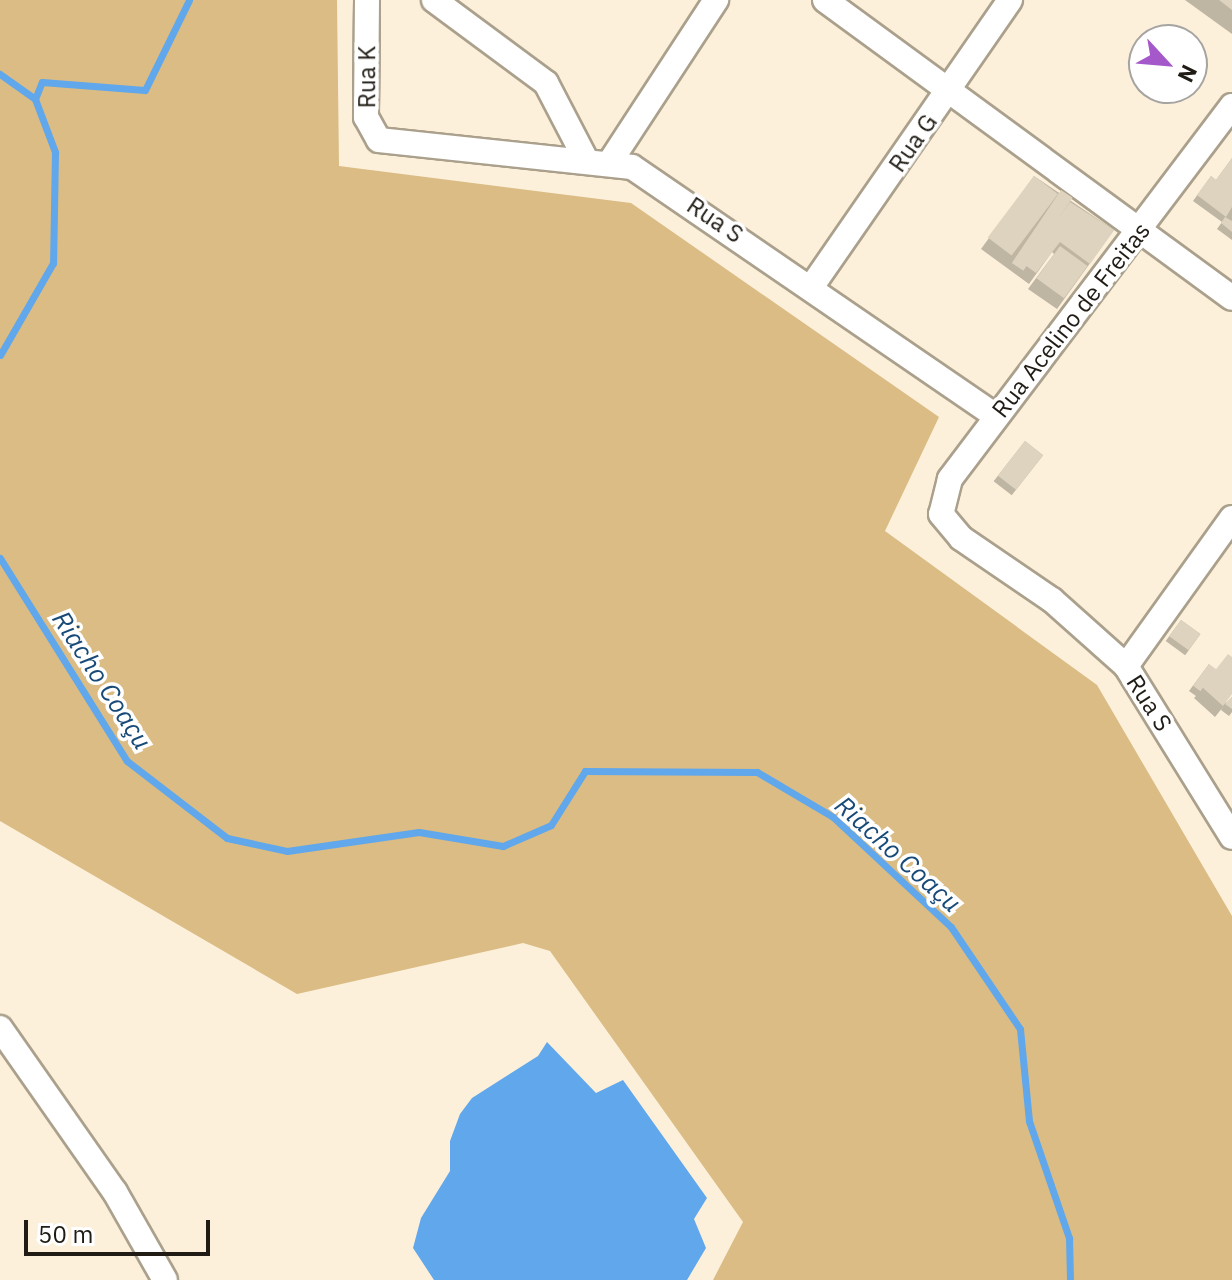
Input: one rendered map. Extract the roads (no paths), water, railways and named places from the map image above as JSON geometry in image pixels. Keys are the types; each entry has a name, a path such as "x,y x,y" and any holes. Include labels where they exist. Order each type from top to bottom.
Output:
{"street":[{"name":"Rua K","path":"367,0 366,117 371,131 389,143"},
{"path":"434,0 546,83 598,161 716,0"},
{"path":"825,0 1232,298"},
{"name":"Rua G","path":"812,286 1010,0"},
{"name":"Rua Acelino de Freitas","path":"961,538 941,514 944,494 996,416 1141,232 1232,106"},
{"name":"Rua S","path":"389,143 598,161 646,174 996,416"},
{"path":"1126,666 1232,518"},
{"name":"Rua S","path":"961,538 1052,600 1126,666 1232,837"},
{"path":"0,1028 115,1192 165,1280"}],"water":[{"path":"547,1042 596,1093 623,1080 707,1198 694,1219 706,1248 687,1280 434,1280 413,1248 421,1218 450,1171 450,1141 460,1114 472,1098 538,1056"}],"waterway":[{"path":"35,99 42,82 145,90 189,0"},
{"name":"Riacho Coaçu","path":"0,74 35,99 55,152 53,263 0,355"},
{"name":"Riacho Coaçu","path":"0,558 127,761 227,838 287,851 419,832 503,846 551,825 585,771 757,772 833,817 951,927 1020,1029 1029,1121 1069,1238 1070,1280"}]}
